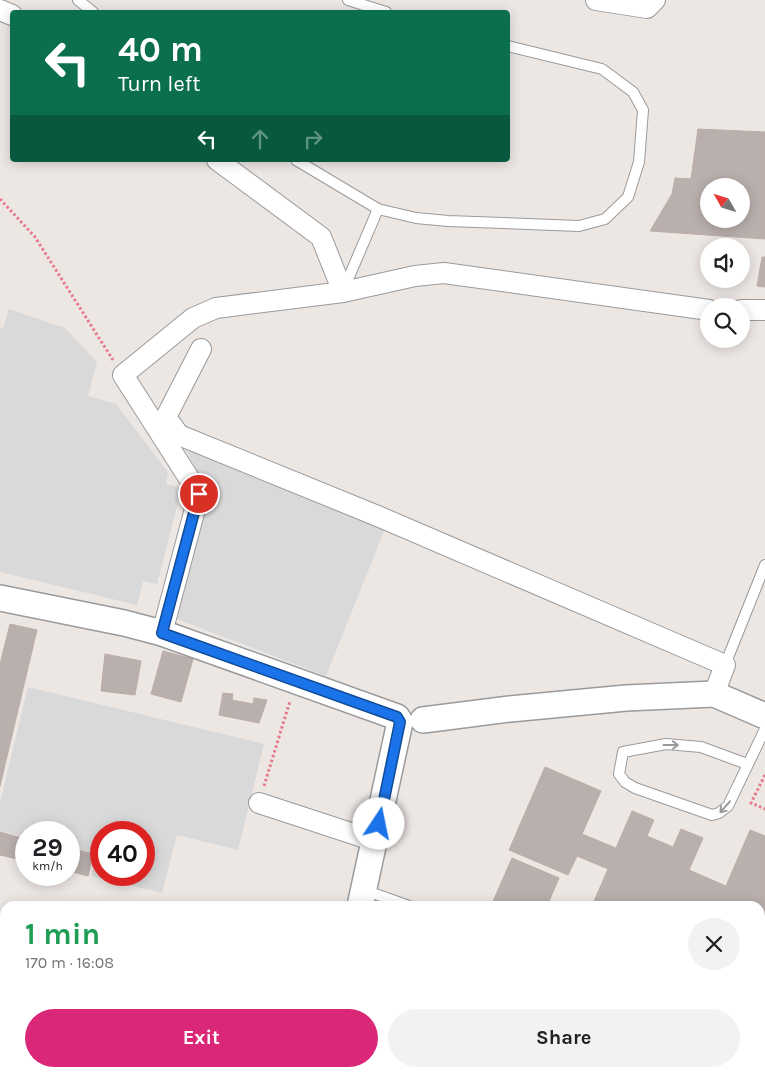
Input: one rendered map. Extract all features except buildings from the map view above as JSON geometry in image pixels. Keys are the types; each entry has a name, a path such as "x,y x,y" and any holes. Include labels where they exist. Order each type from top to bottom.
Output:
{"street":[{"path":"596,0 647,8 656,0"},
{"path":"220,162 321,237 342,292"},
{"path":"162,633 199,494 123,375 193,318 216,308 342,292 415,276 444,273 700,309"},
{"path":"750,310 765,310"},
{"path":"201,350 166,417 179,435 380,517 725,665 714,694"},
{"path":"0,598 124,623 162,633 392,713 400,722 362,898"},
{"path":"423,720 510,708 714,694 765,716"},
{"path":"259,803 375,841"}],"lane":[{"path":"78,0 90,10"},
{"path":"348,0 380,10"},
{"path":"299,162 378,209 416,218 579,226 605,219 628,197 639,162 643,110 633,92 602,69 510,46"},
{"path":"342,292 378,209"},
{"path":"725,665 765,565"},
{"path":"747,764 701,747 666,744 623,752 619,774 625,782 635,788 712,815 719,813 728,806 765,729"},
{"path":"362,898 380,901"}],"path":[{"path":"0,199 34,237 123,375"},
{"path":"259,803 296,680"},
{"path":"765,775 752,803 765,808"}],"shaded area":[{"path":"9,309 65,328 97,362 88,396 116,404 168,472 166,484 182,488 157,584 143,581 137,605 0,572 0,327 3,328"},
{"path":"181,440 385,529 326,676 174,618 208,492"},
{"path":"28,687 264,744 238,850 177,835 162,893 133,886 155,886 155,821 90,821 90,853 80,851 80,821 15,821 15,834 0,831 0,802"}],"route":[{"path":"199,494 162,633 392,713 397,717 400,722 379,824"}]}
